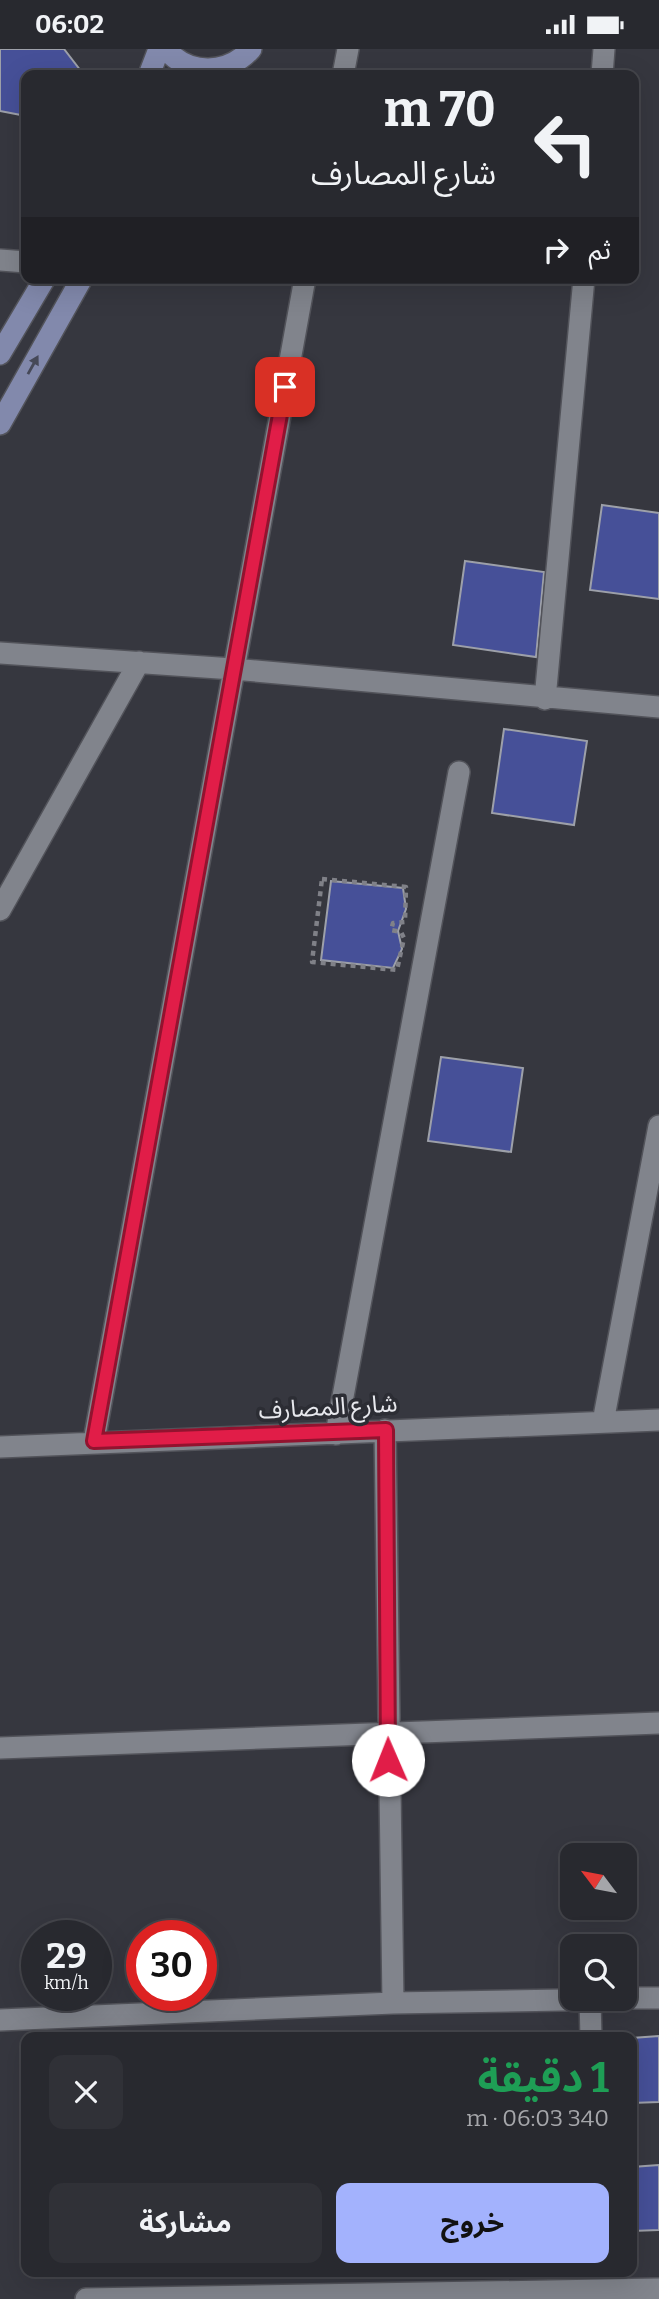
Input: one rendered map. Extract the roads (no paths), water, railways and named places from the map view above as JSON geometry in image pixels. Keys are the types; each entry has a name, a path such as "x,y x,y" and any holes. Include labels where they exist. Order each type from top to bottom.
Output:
{"street":[{"path":"151,70 159,49"},
{"path":"166,49 184,64 197,70"},
{"path":"215,70 227,67 251,49"},
{"path":"345,70 348,49"},
{"path":"602,70 604,49"},
{"path":"0,260 21,262"},
{"path":"0,354 41,284"},
{"path":"0,424 79,284"},
{"path":"94,1441 304,284"},
{"path":"545,699 583,284"},
{"path":"0,653 233,669 545,699 659,707"},
{"path":"0,910 139,662"},
{"path":"336,1434 459,772"},
{"path":"603,1422 659,1126"},
{"name":"شارع المصارف","path":"0,1447 94,1441 659,1420"},
{"path":"386,1430 393,2003"},
{"path":"0,1748 659,1723"},
{"path":"637,1998 659,1998"},
{"path":"0,2020 393,2003 560,2000"},
{"path":"590,2011 591,2032"},
{"path":"86,2299 595,2287 659,2289"}]}
